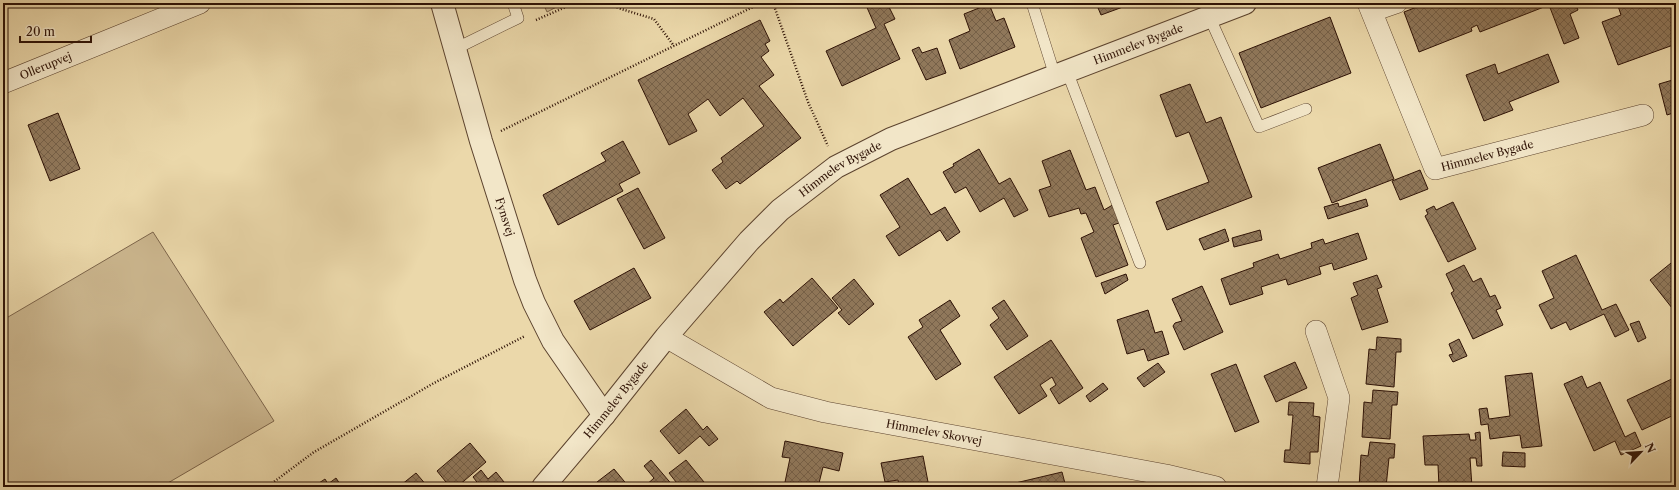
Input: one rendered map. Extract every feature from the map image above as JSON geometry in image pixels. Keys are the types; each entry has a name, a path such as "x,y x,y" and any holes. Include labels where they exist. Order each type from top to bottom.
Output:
{"street":[{"name":"Ollerupvej","path":"3,83 200,3"},
{"name":"Fynsvej","path":"442,3 481,141 525,280 544,326 568,365 604,415"},
{"name":"Himmelev Bygade","path":"543,487 604,415 666,337 749,241 780,210 836,167 891,139 1245,3"},
{"name":"Himmelev Bygade","path":"1371,9 1435,169 1643,115"},
{"path":"1316,330 1339,398 1327,487"},
{"name":"Himmelev Skovvej","path":"666,337 772,398 832,413 1166,475 1216,487"}],"lane":[{"path":"455,49 518,18 513,3"},
{"path":"1032,3 1140,263"},
{"path":"1371,9 1399,7 1403,3"},
{"path":"1210,16 1259,127 1306,109"}],"path":[{"path":"547,3 548,5 553,3"},
{"path":"518,18 530,23 575,3"},
{"path":"613,3 618,8 654,19 674,46"},
{"path":"481,141 761,3"},
{"path":"773,3 808,102 836,167"},
{"path":"267,487 314,452 434,382 544,326"}],"green space":[{"path":"543,3 564,3 547,12"},
{"path":"153,232 274,421 161,487 3,487 3,320"}],"building":[{"path":"865,3 887,3 895,19 884,24 900,59 842,86 826,51 876,28"},
{"path":"1096,3 1131,3 1131,4 1101,15"},
{"path":"1427,3 1575,3 1578,10 1570,14 1579,38 1564,44 1549,5 1480,32 1477,25 1471,28 1472,31 1419,52 1404,12"},
{"path":"1617,3 1676,3 1676,44 1618,65 1602,22 1621,15"},
{"path":"989,4 996,21 1004,18 1015,47 960,69 949,40 970,31 964,14"},
{"path":"1330,17 1351,73 1261,108 1239,53"},
{"path":"760,20 770,41 765,44 769,51 761,57 774,75 759,86 801,138 740,184 737,181 726,189 712,170 723,162 721,158 764,126 743,98 720,116 708,99 688,114 697,131 669,145 638,80"},
{"path":"919,47 922,53 937,48 946,73 926,80 912,50"},
{"path":"1548,54 1559,82 1509,102 1513,110 1484,121 1466,75 1495,64 1498,74"},
{"path":"1676,79 1676,112 1667,115 1659,84"},
{"path":"1190,84 1206,123 1221,117 1252,197 1167,230 1156,202 1209,182 1189,132 1176,137 1160,95"},
{"path":"58,113 80,169 50,181 28,125"},
{"path":"623,141 640,173 619,184 623,191 558,225 543,195 606,161 601,153"},
{"path":"1380,144 1394,179 1332,203 1318,168"},
{"path":"979,149 999,184 1010,178 1028,210 1014,217 1004,198 980,212 966,187 955,193 943,172 954,166 953,164"},
{"path":"1070,150 1086,190 1095,187 1104,210 1116,203 1122,222 1113,225 1128,265 1096,277 1081,238 1094,232 1086,213 1081,214 1079,208 1049,217 1039,190 1051,186 1042,161"},
{"path":"1420,170 1428,189 1400,200 1392,181"},
{"path":"908,178 931,215 945,207 960,232 947,241 940,230 899,256 886,236 900,227 880,195"},
{"path":"638,188 665,238 644,249 617,199"},
{"path":"1366,199 1368,206 1328,219 1324,207 1338,203 1339,207"},
{"path":"1453,202 1476,249 1448,262 1425,216 1428,214 1426,210 1434,206 1436,210"},
{"path":"1225,229 1229,241 1204,250 1199,239"},
{"path":"1260,230 1262,240 1234,247 1232,238"},
{"path":"1358,233 1367,259 1334,270 1332,263 1319,267 1321,274 1288,285 1286,279 1261,287 1263,294 1230,305 1221,279 1254,267 1253,263 1278,254 1280,259 1312,248 1311,243 1323,239 1325,244"},
{"path":"1576,255 1602,310 1616,304 1629,330 1615,337 1604,314 1570,330 1566,322 1551,329 1539,305 1554,298 1542,271"},
{"path":"1676,259 1676,305 1672,308 1650,280"},
{"path":"1464,265 1473,282 1481,278 1490,297 1495,295 1501,308 1496,310 1503,325 1473,339 1451,293 1454,291 1446,274"},
{"path":"634,268 651,298 590,330 574,301"},
{"path":"1126,274 1128,280 1105,294 1101,283"},
{"path":"1377,275 1382,287 1377,289 1388,322 1362,330 1351,298 1358,295 1353,283"},
{"path":"812,278 838,308 793,346 764,312 780,299 783,303"},
{"path":"854,279 874,304 849,325 838,313 842,310 832,298"},
{"path":"1202,286 1223,332 1184,350 1173,326 1175,323 1182,321 1172,299"},
{"path":"950,300 960,316 940,330 961,364 936,380 908,337 923,327 919,320"},
{"path":"1004,300 1028,336 1007,350 990,325 999,318 992,308"},
{"path":"1148,310 1155,333 1162,331 1169,354 1148,361 1144,349 1127,354 1117,320"},
{"path":"1639,321 1646,338 1638,342 1630,324"},
{"path":"1377,337 1401,339 1401,352 1396,352 1394,387 1366,384 1369,349 1376,350"},
{"path":"1459,339 1467,356 1453,362 1449,355 1453,354 1449,344"},
{"path":"1051,340 1083,388 1059,404 1050,389 1056,385 1052,377 1040,385 1047,396 1019,414 994,377"},
{"path":"1295,362 1307,388 1276,402 1264,376"},
{"path":"1158,363 1165,372 1144,387 1137,378"},
{"path":"1236,364 1259,422 1235,432 1211,374"},
{"path":"1532,373 1542,446 1522,448 1520,435 1490,439 1488,424 1481,425 1479,409 1487,408 1489,419 1510,416 1505,376"},
{"path":"1582,376 1587,388 1600,382 1625,437 1635,432 1641,446 1621,455 1615,441 1594,451 1564,384"},
{"path":"1676,377 1676,414 1642,430 1627,400"},
{"path":"1103,383 1108,389 1090,402 1086,396"},
{"path":"1373,390 1398,392 1397,405 1392,405 1390,439 1362,437 1364,402 1372,403"},
{"path":"1289,402 1314,403 1313,416 1320,417 1318,452 1310,452 1310,464 1284,462 1285,450 1290,450 1293,415 1288,415"},
{"path":"686,409 703,430 707,426 718,439 709,446 700,436 679,454 660,431"},
{"path":"1480,432 1482,466 1477,466 1476,458 1470,458 1472,487 1439,487 1438,465 1425,465 1423,436 1469,434 1470,440 1476,440 1475,433"},
{"path":"785,441 843,453 839,471 823,467 818,487 784,487 790,458 782,457"},
{"path":"1370,442 1395,444 1394,458 1389,458 1386,487 1359,487 1361,455 1368,456"},
{"path":"470,443 486,462 457,487 450,487 437,471"},
{"path":"1503,452 1525,453 1525,467 1502,466"},
{"path":"923,456 929,487 899,487 898,480 885,482 881,463"},
{"path":"651,460 674,487 644,487 654,478 644,466"},
{"path":"686,460 704,482 698,487 680,487 669,473"},
{"path":"614,469 629,487 601,487 597,482"},
{"path":"481,470 488,479 496,472 508,487 479,487 480,486 473,477"},
{"path":"1062,472 1066,487 1008,487 1007,485"},
{"path":"416,473 428,487 402,487 401,485"},
{"path":"336,478 342,487 313,487 325,479 328,484"}]}
